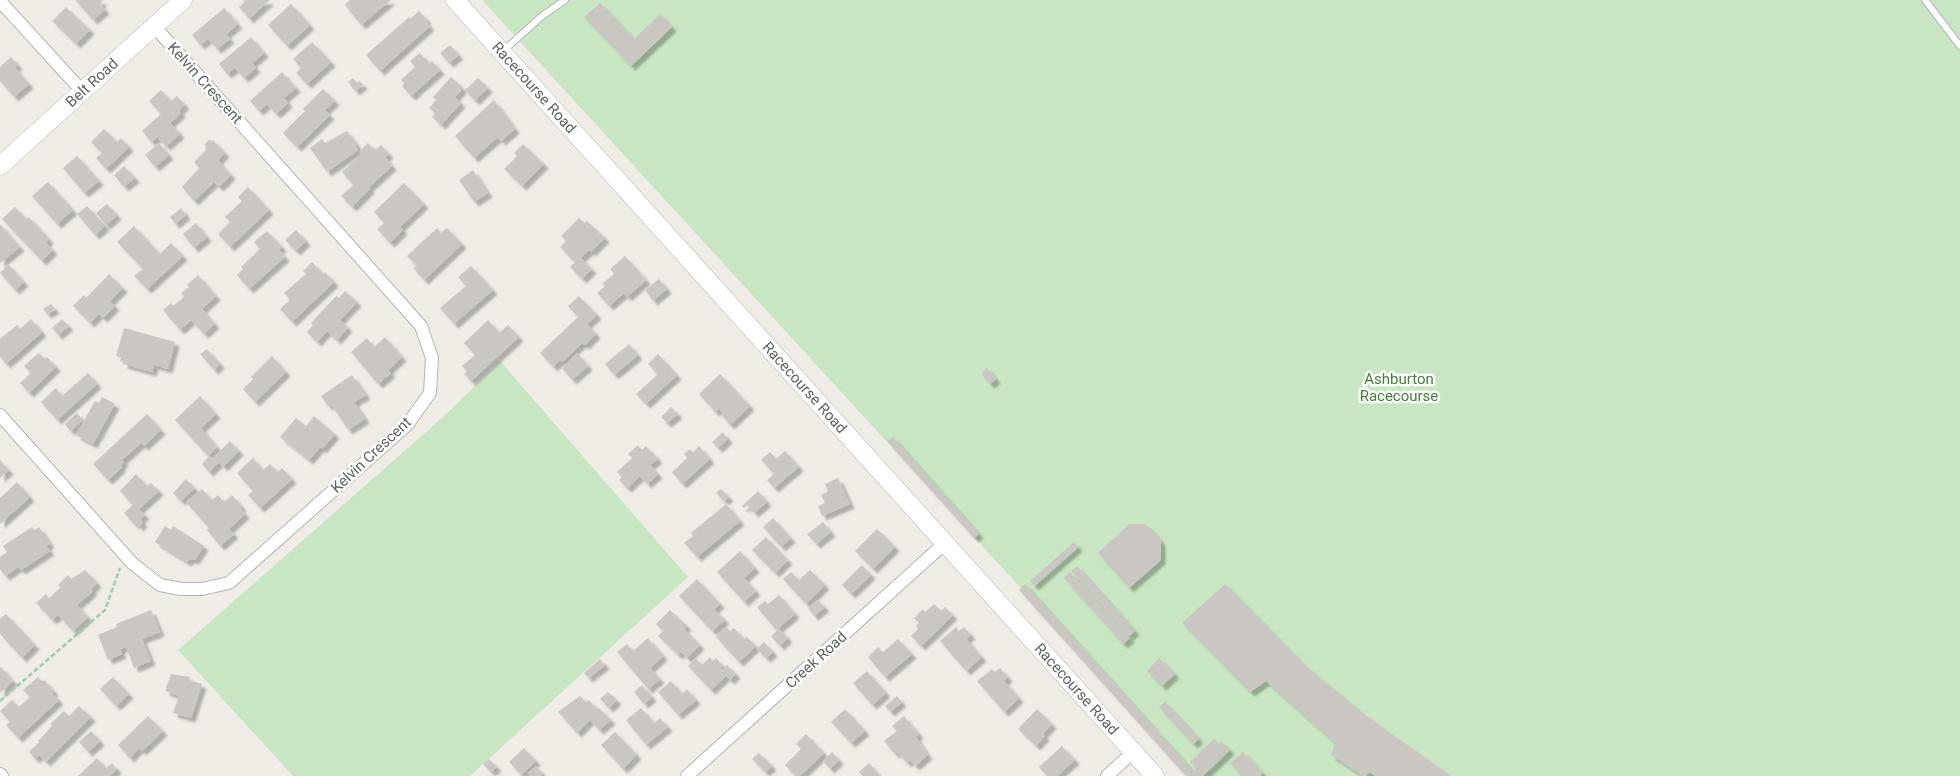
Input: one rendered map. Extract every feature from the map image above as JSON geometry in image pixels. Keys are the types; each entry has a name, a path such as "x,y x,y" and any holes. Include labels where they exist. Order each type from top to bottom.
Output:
{"street":[{"name":"Belt Road","path":"0,166 183,0"},
{"name":"Racecourse Road","path":"455,0 1155,776"},
{"path":"0,1 82,91"},
{"name":"Kelvin Crescent","path":"0,415 132,563 160,585 181,589 202,589 229,583 407,425 430,393 432,358 421,326 154,26"},
{"name":"Creek Road","path":"687,776 945,543"},
{"path":"1107,776 1133,752"}],"lane":[{"path":"502,52 542,16 564,0"},
{"path":"1925,0 1960,46"}],"path":[{"path":"0,702 105,610 120,566"}],"green space":[{"name":"Ashburton Racecourse","path":"482,0 1960,0 1960,776 1193,776"},
{"path":"500,361 688,577 470,776 293,776 178,650 442,418"}],"building":[{"path":"75,0 103,0 100,4 105,10 93,20"},
{"path":"243,0 270,0 249,19 239,7 244,2"},
{"path":"350,0 391,0 361,25 345,5"},
{"path":"600,3 634,39 660,14 672,27 631,66 584,17"},
{"path":"291,4 310,25 287,46 268,25"},
{"path":"66,7 90,30 76,44 52,21"},
{"path":"224,8 238,24 226,34 230,39 217,49 208,39 200,45 192,35"},
{"path":"419,11 430,26 380,71 366,55 409,17 410,19"},
{"path":"251,37 264,53 252,63 256,68 244,78 235,68 227,74 219,64"},
{"path":"312,42 331,62 307,84 296,73 301,68 293,59"},
{"path":"450,45 459,55 449,63 440,53"},
{"path":"420,53 429,63 432,61 440,70 411,96 402,86 404,83 401,80 415,67 410,61"},
{"path":"11,57 18,65 15,68 29,84 14,97 0,81 0,67"},
{"path":"282,72 296,88 284,98 288,103 276,114 267,104 259,111 250,101"},
{"path":"451,77 463,88 455,97 461,103 441,125 432,117 435,113 429,108 436,100 433,97"},
{"path":"353,78 357,83 360,81 363,85 355,91 348,82"},
{"path":"478,78 488,88 475,101 465,90"},
{"path":"323,89 335,101 325,110 330,115 297,147 283,133"},
{"path":"161,90 171,101 177,96 185,105 179,110 181,113 170,123 180,134 166,146 157,137 151,142 142,131 161,114 149,101"},
{"path":"494,100 515,129 501,141 498,137 474,158 455,136"},
{"path":"104,129 117,142 121,138 129,147 106,169 96,158 102,153 91,142"},
{"path":"347,131 357,145 355,146 358,150 327,172 310,148 322,139 325,143"},
{"path":"209,140 214,141 225,153 218,160 231,175 219,187 214,182 194,201 182,187 199,168 194,162 206,150 205,144"},
{"path":"159,143 169,155 155,167 145,155"},
{"path":"368,143 375,150 381,145 389,154 385,157 392,166 369,187 370,189 352,207 341,196 353,185 342,172 362,153 360,151"},
{"path":"523,144 544,164 522,186 504,169 517,156 514,153"},
{"path":"77,156 99,181 84,193 63,168"},
{"path":"124,166 135,178 124,187 114,175"},
{"path":"473,170 488,193 474,202 459,180"},
{"path":"48,182 73,210 57,224 32,196"},
{"path":"404,183 424,204 400,227 403,230 390,243 377,229 384,223 374,212"},
{"path":"248,187 269,210 230,247 218,234 230,222 225,217 242,201 238,197"},
{"path":"107,204 117,215 106,225 96,213"},
{"path":"87,206 105,226 95,235 77,214"},
{"path":"15,207 26,219 29,217 49,239 46,243 53,250 42,261 2,219"},
{"path":"181,208 186,215 175,224 170,217"},
{"path":"579,218 585,223 587,221 605,238 591,252 589,250 581,258 592,269 582,279 570,267 575,262 560,247 566,241 561,236"},
{"path":"196,223 207,237 194,248 183,234"},
{"path":"0,224 20,247 0,263"},
{"path":"134,226 160,254 171,243 183,256 147,289 134,276 143,269 117,242"},
{"path":"437,228 441,233 447,228 462,244 424,280 413,268 417,266 407,256"},
{"path":"296,230 306,241 296,251 285,240"},
{"path":"267,231 282,247 279,250 285,257 249,289 237,275 243,269 241,267 260,249 254,242"},
{"path":"625,256 646,280 627,297 624,293 609,306 597,293 605,286 602,284 614,274 610,269"},
{"path":"312,262 334,282 292,322 280,309 290,300 284,293 306,274 303,271"},
{"path":"8,264 24,282 15,290 0,273"},
{"path":"471,266 493,290 454,324 440,308 466,286 458,277"},
{"path":"109,274 123,288 110,301 115,306 103,318 99,314 90,323 73,306 84,295 86,298"},
{"path":"198,275 216,296 202,309 215,324 204,334 191,320 180,330 163,310 171,303 173,306 184,297 181,293 189,287 187,285"},
{"path":"659,279 667,289 653,301 645,290"},
{"path":"345,291 357,302 340,320 348,327 337,340 327,331 317,342 307,332 313,325 311,323 336,296 339,298"},
{"path":"579,296 597,315 587,324 596,334 585,345 582,343 562,362 560,360 553,367 540,353 578,317 568,306"},
{"path":"51,304 55,309 47,314 43,309"},
{"path":"31,319 42,332 6,364 0,357 0,339 17,325 20,329"},
{"path":"62,319 69,326 58,335 52,328"},
{"path":"488,320 499,333 508,325 519,337 471,381 464,374 467,371 462,366 475,355 464,343"},
{"path":"124,328 175,342 168,369 154,365 152,372 123,364 124,358 116,356"},
{"path":"385,337 402,357 388,370 391,373 378,384 351,352 367,338 374,347"},
{"path":"629,344 638,355 614,375 605,364"},
{"path":"207,349 220,364 214,370 200,354"},
{"path":"39,353 45,359 47,357 56,367 29,393 20,383 31,373 24,366"},
{"path":"577,353 588,366 572,380 562,368"},
{"path":"658,354 677,375 646,404 636,394 658,374 648,364"},
{"path":"272,356 286,372 255,402 243,389 253,379 251,377"},
{"path":"987,368 996,379 990,384 981,373"},
{"path":"88,373 97,384 57,420 41,402 56,388 62,396"},
{"path":"720,374 750,406 730,425 719,409 715,412 699,394"},
{"path":"352,375 366,395 354,402 365,419 348,430 331,404 328,406 321,396"},
{"path":"200,396 216,414 201,428 217,447 208,456 175,420"},
{"path":"102,397 115,404 93,444 76,435 95,401 99,403"},
{"path":"671,407 678,414 667,423 661,417"},
{"path":"77,413 83,420 70,431 65,424"},
{"path":"147,414 161,430 144,446 141,443 122,460 124,462 120,466 122,467 108,480 93,464"},
{"path":"314,416 335,434 309,460 280,437 296,418 306,426"},
{"path":"723,432 728,439 718,448 712,442"},
{"path":"893,437 979,534 974,538 887,441"},
{"path":"230,441 239,451 223,467 219,462 209,472 202,464 209,456 212,459"},
{"path":"638,445 642,450 646,446 658,459 650,465 658,474 647,484 640,476 627,488 619,480 622,477 617,472 632,458 628,454"},
{"path":"699,446 710,459 682,484 672,472 687,458 684,454 690,449 693,452"},
{"path":"785,451 799,467 774,488 767,480 774,474 761,460 770,452 776,459"},
{"path":"253,458 263,470 270,464 278,472 282,468 292,479 260,508 248,495 253,491 237,473"},
{"path":"0,460 9,470 0,478"},
{"path":"136,474 147,486 151,483 159,491 139,509 145,515 140,519 143,523 139,527 124,513 134,504 120,491"},
{"path":"838,478 850,504 822,516 818,506 825,503 821,495 828,491 825,484"},
{"path":"186,479 195,488 181,501 173,493"},
{"path":"17,482 30,497 0,524 0,498"},
{"path":"202,489 212,500 218,495 224,502 232,495 245,514 229,529 234,534 220,546 207,530 209,528 186,502"},
{"path":"721,489 729,497 724,501 716,493"},
{"path":"758,491 767,502 754,513 747,505 744,508 742,506"},
{"path":"726,504 740,521 697,557 684,543 693,536 691,533"},
{"path":"773,518 791,538 781,547 763,527"},
{"path":"823,522 831,532 816,544 807,534"},
{"path":"1129,524 1146,524 1161,541 1161,560 1129,588 1098,553"},
{"path":"165,526 171,530 173,526 204,546 195,560 190,559 187,562 155,542"},
{"path":"32,527 34,530 39,527 50,544 46,546 50,551 21,570 18,567 5,576 0,569 0,557 7,552 3,546"},
{"path":"877,529 895,547 873,569 855,551"},
{"path":"766,537 788,560 775,573 752,550"},
{"path":"1074,542 1078,547 1034,586 1030,581"},
{"path":"740,551 755,568 744,578 756,591 744,602 717,572"},
{"path":"862,565 871,575 851,594 842,585"},
{"path":"1077,566 1135,631 1129,636 1071,571"},
{"path":"85,570 97,583 91,589 93,591 77,605 88,617 73,631 58,615 52,620 36,603 46,594 49,598 60,588 58,585 68,575 71,579"},
{"path":"810,570 825,585 806,604 783,579 791,572 799,580"},
{"path":"1070,572 1130,638 1123,644 1064,578"},
{"path":"697,579 720,604 714,609 725,620 712,631 679,596"},
{"path":"1025,584 1192,770 1186,776 1019,590"},
{"path":"1225,584 1301,662 1365,715 1451,776 1376,776 1369,772 1366,776 1363,776 1331,755 1335,743 1266,681 1250,692 1182,623"},
{"path":"779,595 795,614 776,630 757,607 765,601 768,604"},
{"path":"818,600 825,607 814,616 808,608"},
{"path":"934,604 941,611 945,607 953,615 921,646 911,636 918,629 916,626 919,623 914,618 923,609 925,612"},
{"path":"151,610 160,632 142,639 151,661 134,668 126,647 120,649 122,654 108,660 98,635 117,627 116,624"},
{"path":"670,610 687,626 684,629 700,645 687,658 681,652 678,655 658,636 663,631 656,624"},
{"path":"6,614 35,645 22,658 0,634 0,619"},
{"path":"726,627 730,631 734,628 744,639 747,637 756,646 739,662 716,637"},
{"path":"956,627 959,631 964,627 971,635 966,639 982,657 966,671 940,641"},
{"path":"779,629 788,638 780,646 771,636"},
{"path":"648,638 663,656 650,668 660,679 648,689 617,652 627,644 633,651"},
{"path":"898,639 912,654 885,677 868,657 878,647 883,652"},
{"path":"764,642 773,652 766,658 757,649"},
{"path":"710,657 713,661 716,658 723,666 720,668 722,670 727,665 736,674 730,680 726,676 711,690 688,666 696,658 702,665"},
{"path":"1159,658 1175,674 1162,686 1147,671"},
{"path":"600,659 605,665 588,678 584,673"},
{"path":"0,668 13,681 0,693"},
{"path":"1000,668 1008,677 1004,681 1019,698 1004,712 977,681 992,669 995,672"},
{"path":"867,671 886,693 872,705 853,683"},
{"path":"171,674 190,677 189,680 202,684 191,718 173,713 179,696 165,691"},
{"path":"38,677 42,681 44,680 59,700 18,738 6,725 10,722 0,711 12,700 19,707 30,697 23,690"},
{"path":"113,677 129,694 116,706 100,689"},
{"path":"671,681 682,694 687,689 696,700 678,715 658,692"},
{"path":"642,685 652,697 644,704 634,692"},
{"path":"608,692 617,700 609,708 600,699"},
{"path":"580,696 586,702 589,700 611,720 599,730 590,720 577,733 558,712"},
{"path":"897,696 902,702 890,712 885,706"},
{"path":"1165,702 1199,739 1193,744 1159,707"},
{"path":"79,706 91,717 46,762 39,755 35,759 29,752 52,726 50,724 64,711 69,716"},
{"path":"641,708 654,723 660,718 668,727 646,745 626,720"},
{"path":"845,709 865,731 851,743 831,722"},
{"path":"1037,709 1052,724 1036,746 1018,729"},
{"path":"148,716 163,731 142,751 139,748 130,758 118,745"},
{"path":"904,716 919,734 916,737 928,755 915,766 910,760 907,763 897,752 895,754 884,741 897,731 892,726"},
{"path":"91,731 100,741 88,752 79,742"},
{"path":"615,732 637,755 623,769 601,745"},
{"path":"806,734 824,753 800,776 796,776 785,765 801,749 796,744"},
{"path":"1214,739 1219,744 1222,742 1230,750 1203,776 1187,776 1196,768 1190,762"},
{"path":"1062,746 1075,760 1057,776 1047,776 1039,767"},
{"path":"524,748 536,761 521,775 509,762"},
{"path":"832,752 839,760 830,769 823,761"},
{"path":"1243,752 1263,773 1260,776 1242,776 1230,763"},
{"path":"759,753 772,766 765,772 752,759"},
{"path":"97,758 106,768 112,763 117,769 110,776 78,776"},
{"path":"489,759 497,767 491,772 483,764"},
{"path":"869,763 880,776 863,776 859,772"},
{"path":"536,766 543,774 541,776 531,776 528,773"}]}
